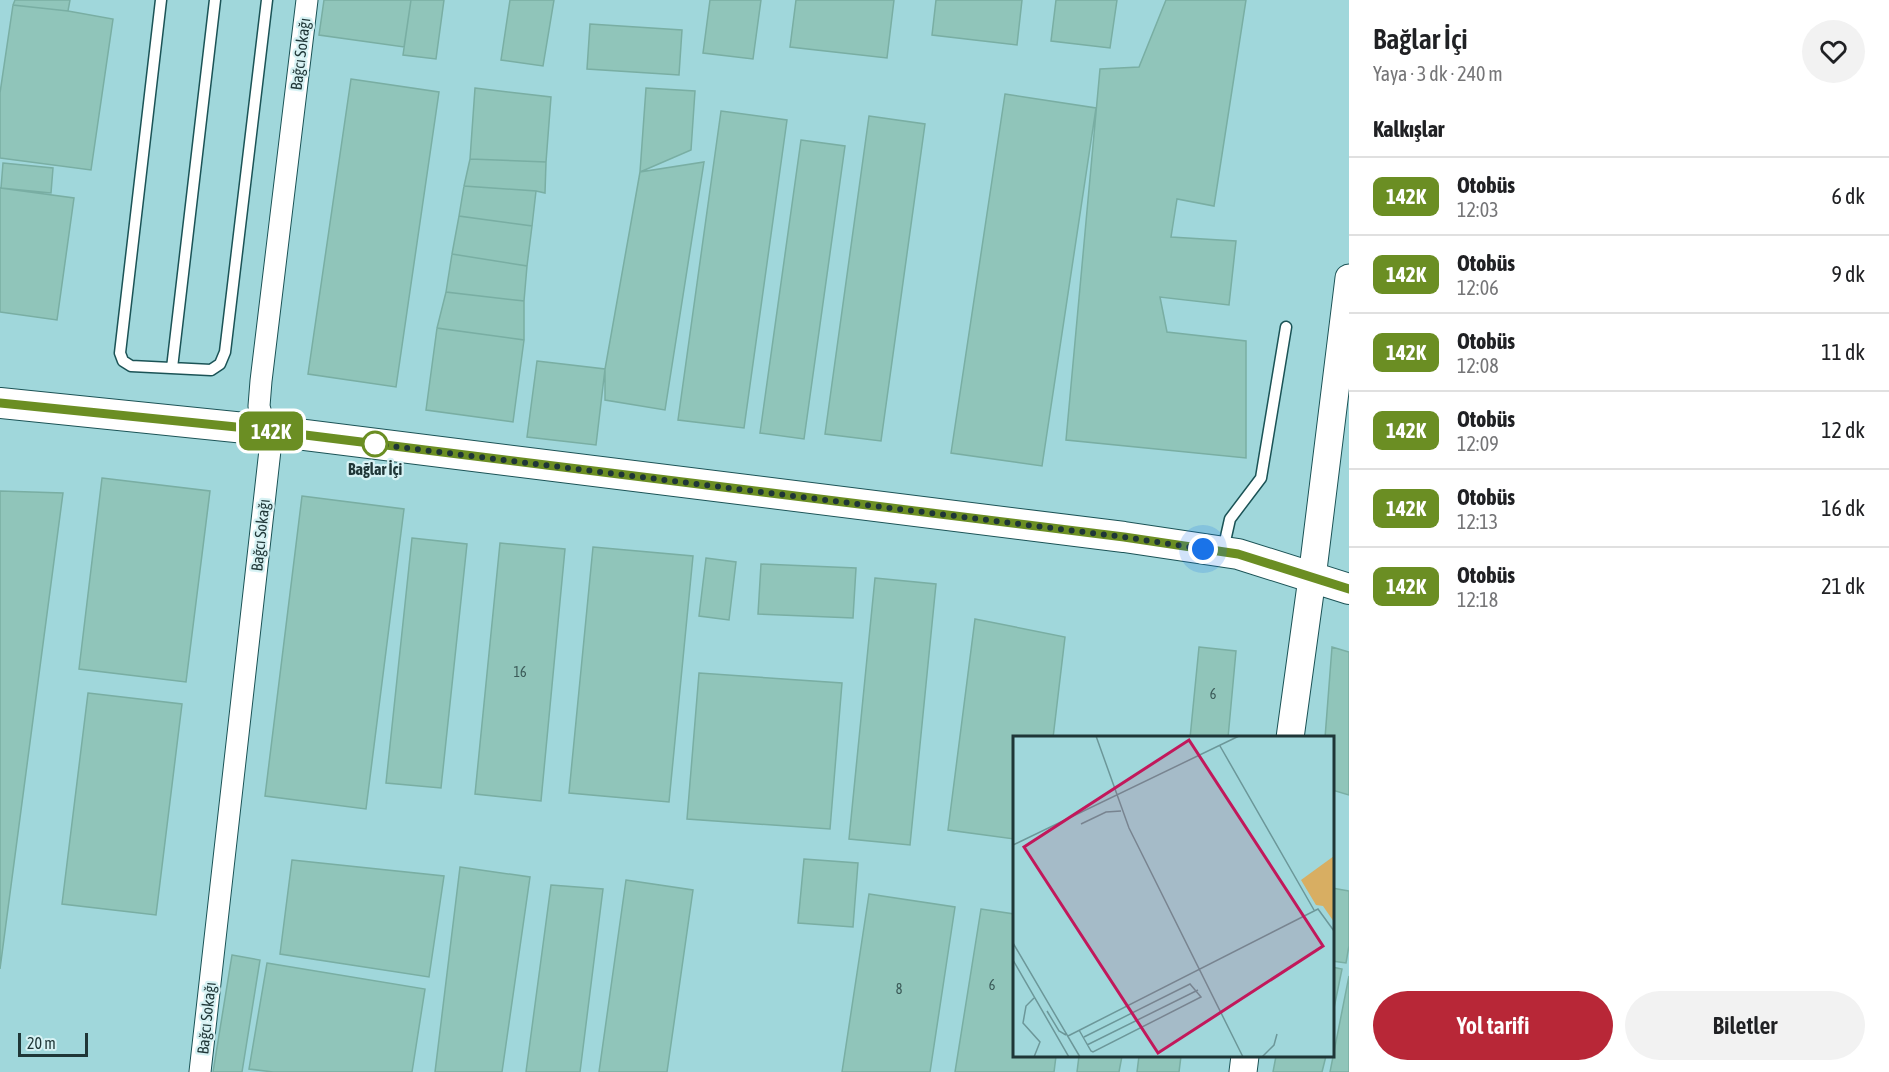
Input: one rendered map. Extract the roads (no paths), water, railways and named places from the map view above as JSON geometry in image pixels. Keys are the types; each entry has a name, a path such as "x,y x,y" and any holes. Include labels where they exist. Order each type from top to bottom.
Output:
{"main road":[{"path":"0,404 265,430 1113,535 1238,554 1349,589"}],"street":[{"name":"Bağcı Sokağı","path":"200,1072 270,450 259,406 261,381 307,0"},
{"path":"1290,736 1349,278"},
{"path":"1243,1072 1245,1057"}],"lane":[{"path":"161,0 120,353 123,361 131,366 211,370 220,364 225,352 267,0"},
{"path":"172,368 215,0"},
{"path":"1223,552 1230,519 1261,478 1286,327"}],"place":[{"name":"Bağlar İçi","path":"375,444"}]}
